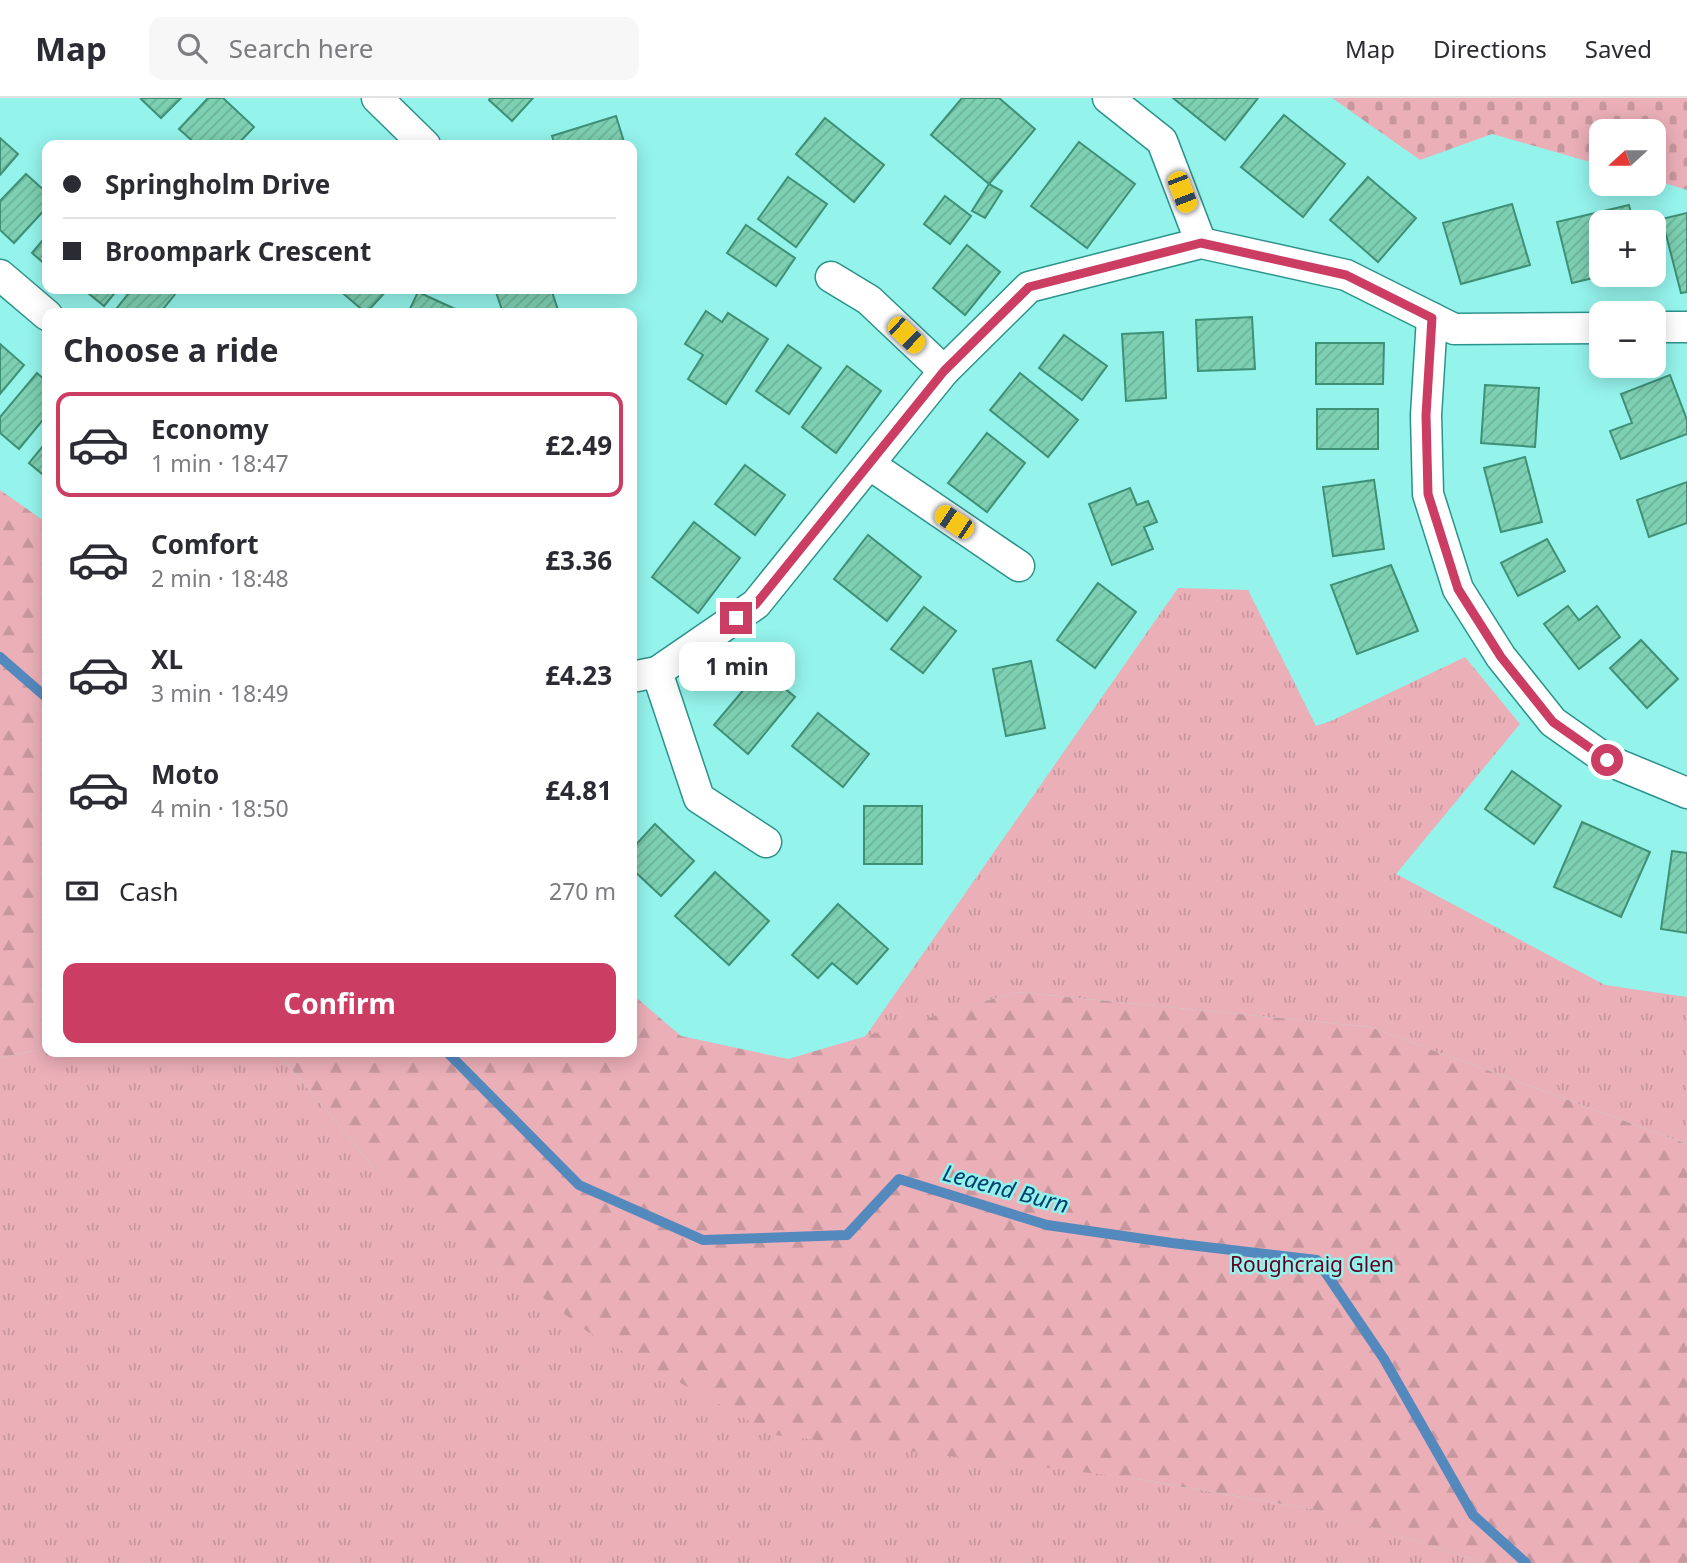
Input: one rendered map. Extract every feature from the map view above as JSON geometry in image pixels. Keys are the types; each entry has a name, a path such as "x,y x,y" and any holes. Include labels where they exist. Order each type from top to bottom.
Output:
{"street":[{"path":"377,98 420,140"},
{"path":"1108,98 1162,141 1201,243"},
{"path":"766,842 699,798 645,674 756,604 944,371 1029,287 1201,243 1346,275 1454,329 1589,328"},
{"path":"0,275 42,311"},
{"path":"831,278 869,300 944,371"},
{"path":"1432,318 1426,415 1428,494 1458,589 1501,657 1553,722 1607,760 1687,793"},
{"path":"1666,327 1687,327"},
{"path":"869,464 1019,566"}],"green space":[{"path":"1332,98 1687,98 1687,190 1666,184 1666,119 1589,119 1589,162 1492,134 1420,160"},
{"path":"0,490 42,519 42,1049 0,1058"},
{"path":"1178,588 1248,590 1316,726 1465,657 1520,724 1396,874 1605,985 1687,997 1687,1144 1370,1027 1016,992 865,1037"},
{"name":"Roughcraig Glen","path":"1016,992 1370,1027 1687,1144 1687,1563 1485,1563 1322,1511 1131,1478 775,1435 588,1332 377,1171 283,1059 278,1057 637,1057 637,998 681,1036 788,1059"},
{"path":"42,1049 42,1057 278,1057 283,1059 377,1171 1131,1478 1323,1511 1485,1563 0,1563 0,1058"}],"building":[{"path":"181,98 161,118 141,99"},
{"path":"208,98 223,98 254,127 242,140 191,140 179,129"},
{"path":"533,98 512,121 489,100"},
{"path":"962,98 999,98 1035,129 989,184 931,135"},
{"path":"1173,98 1258,98 1225,140"},
{"path":"1284,115 1345,164 1303,217 1241,167"},
{"path":"616,116 623,140 553,140 552,136"},
{"path":"825,118 884,165 854,202 796,154"},
{"path":"0,138 18,154 0,175"},
{"path":"1079,142 1135,184 1087,248 1031,206"},
{"path":"26,174 42,188 42,212 14,243 0,230 0,201"},
{"path":"788,177 827,204 796,247 758,219"},
{"path":"1368,177 1416,218 1378,262 1330,220"},
{"path":"989,184 1002,191 985,218 972,211"},
{"path":"945,196 971,216 950,244 924,224"},
{"path":"1512,204 1530,265 1461,284 1443,223"},
{"path":"1629,205 1630,210 1608,210"},
{"path":"1687,213 1687,292 1681,293 1666,235 1666,218"},
{"path":"1589,214 1589,279 1572,283 1557,222"},
{"path":"746,225 795,258 776,286 727,253"},
{"path":"42,241 42,262 32,253"},
{"path":"967,245 1000,272 965,315 933,288"},
{"path":"89,294 114,294 104,306"},
{"path":"128,294 175,294 164,308 117,308"},
{"path":"344,294 383,294 371,308 360,308"},
{"path":"417,294 422,294 453,308 410,308"},
{"path":"497,294 553,294 557,308 501,308"},
{"path":"706,311 722,322 728,313 768,339 726,404 688,379 703,355 685,344"},
{"path":"1252,317 1255,369 1198,371 1196,320"},
{"path":"1163,332 1166,398 1126,401 1122,334"},
{"path":"1064,335 1107,366 1082,400 1039,368"},
{"path":"1316,343 1384,343 1383,384 1316,384"},
{"path":"0,344 24,365 0,394"},
{"path":"788,345 821,368 789,414 756,391"},
{"path":"847,366 881,391 836,453 802,427"},
{"path":"37,373 42,378 42,421 19,449 0,433 0,417"},
{"path":"1020,373 1078,420 1048,457 990,410"},
{"path":"1670,375 1687,420 1687,434 1621,459 1610,431 1632,423 1621,394"},
{"path":"1485,385 1539,388 1535,447 1481,443"},
{"path":"1317,409 1378,409 1378,449 1317,449"},
{"path":"987,433 1025,463 987,512 948,483"},
{"path":"42,447 42,474 29,463"},
{"path":"1525,457 1542,522 1501,532 1484,468"},
{"path":"745,465 785,495 755,535 715,504"},
{"path":"1374,480 1384,549 1333,556 1323,487"},
{"path":"1687,482 1687,523 1649,537 1637,500"},
{"path":"1130,488 1137,505 1148,501 1157,522 1144,527 1153,549 1112,565 1089,504"},
{"path":"694,522 740,558 698,613 652,577"},
{"path":"868,535 921,577 887,621 834,579"},
{"path":"1547,539 1565,571 1518,596 1501,563"},
{"path":"1391,565 1418,631 1357,654 1331,585"},
{"path":"1098,583 1136,612 1095,668 1057,640"},
{"path":"1568,606 1579,620 1597,606 1620,637 1579,669 1544,624"},
{"path":"924,607 956,631 923,673 891,649"},
{"path":"1641,640 1678,679 1647,708 1610,668"},
{"path":"1031,661 1045,728 1006,736 993,669"},
{"path":"761,669 795,697 748,754 714,725"},
{"path":"818,713 869,754 843,787 792,746"},
{"path":"1512,771 1561,806 1534,844 1485,809"},
{"path":"864,806 922,806 922,864 864,864"},
{"path":"1582,822 1650,852 1621,917 1554,887"},
{"path":"655,824 694,861 661,896 637,874 637,844"},
{"path":"1672,851 1687,853 1687,933 1661,929"},
{"path":"715,872 769,921 729,965 675,916"},
{"path":"838,904 888,949 857,984 832,963 818,978 792,955"}],"waterway":[{"name":"Leaend Burn","path":"0,657 42,694"},
{"name":"Leaend Burn","path":"452,1057 579,1185 703,1240 847,1235 899,1179 1047,1225 1317,1260 1384,1359 1473,1515 1526,1563"}],"route":[{"path":"736,618 756,604 944,371 1029,287 1201,243 1346,275 1432,318 1426,415 1428,494 1458,589 1501,657 1553,722 1607,760"}]}
